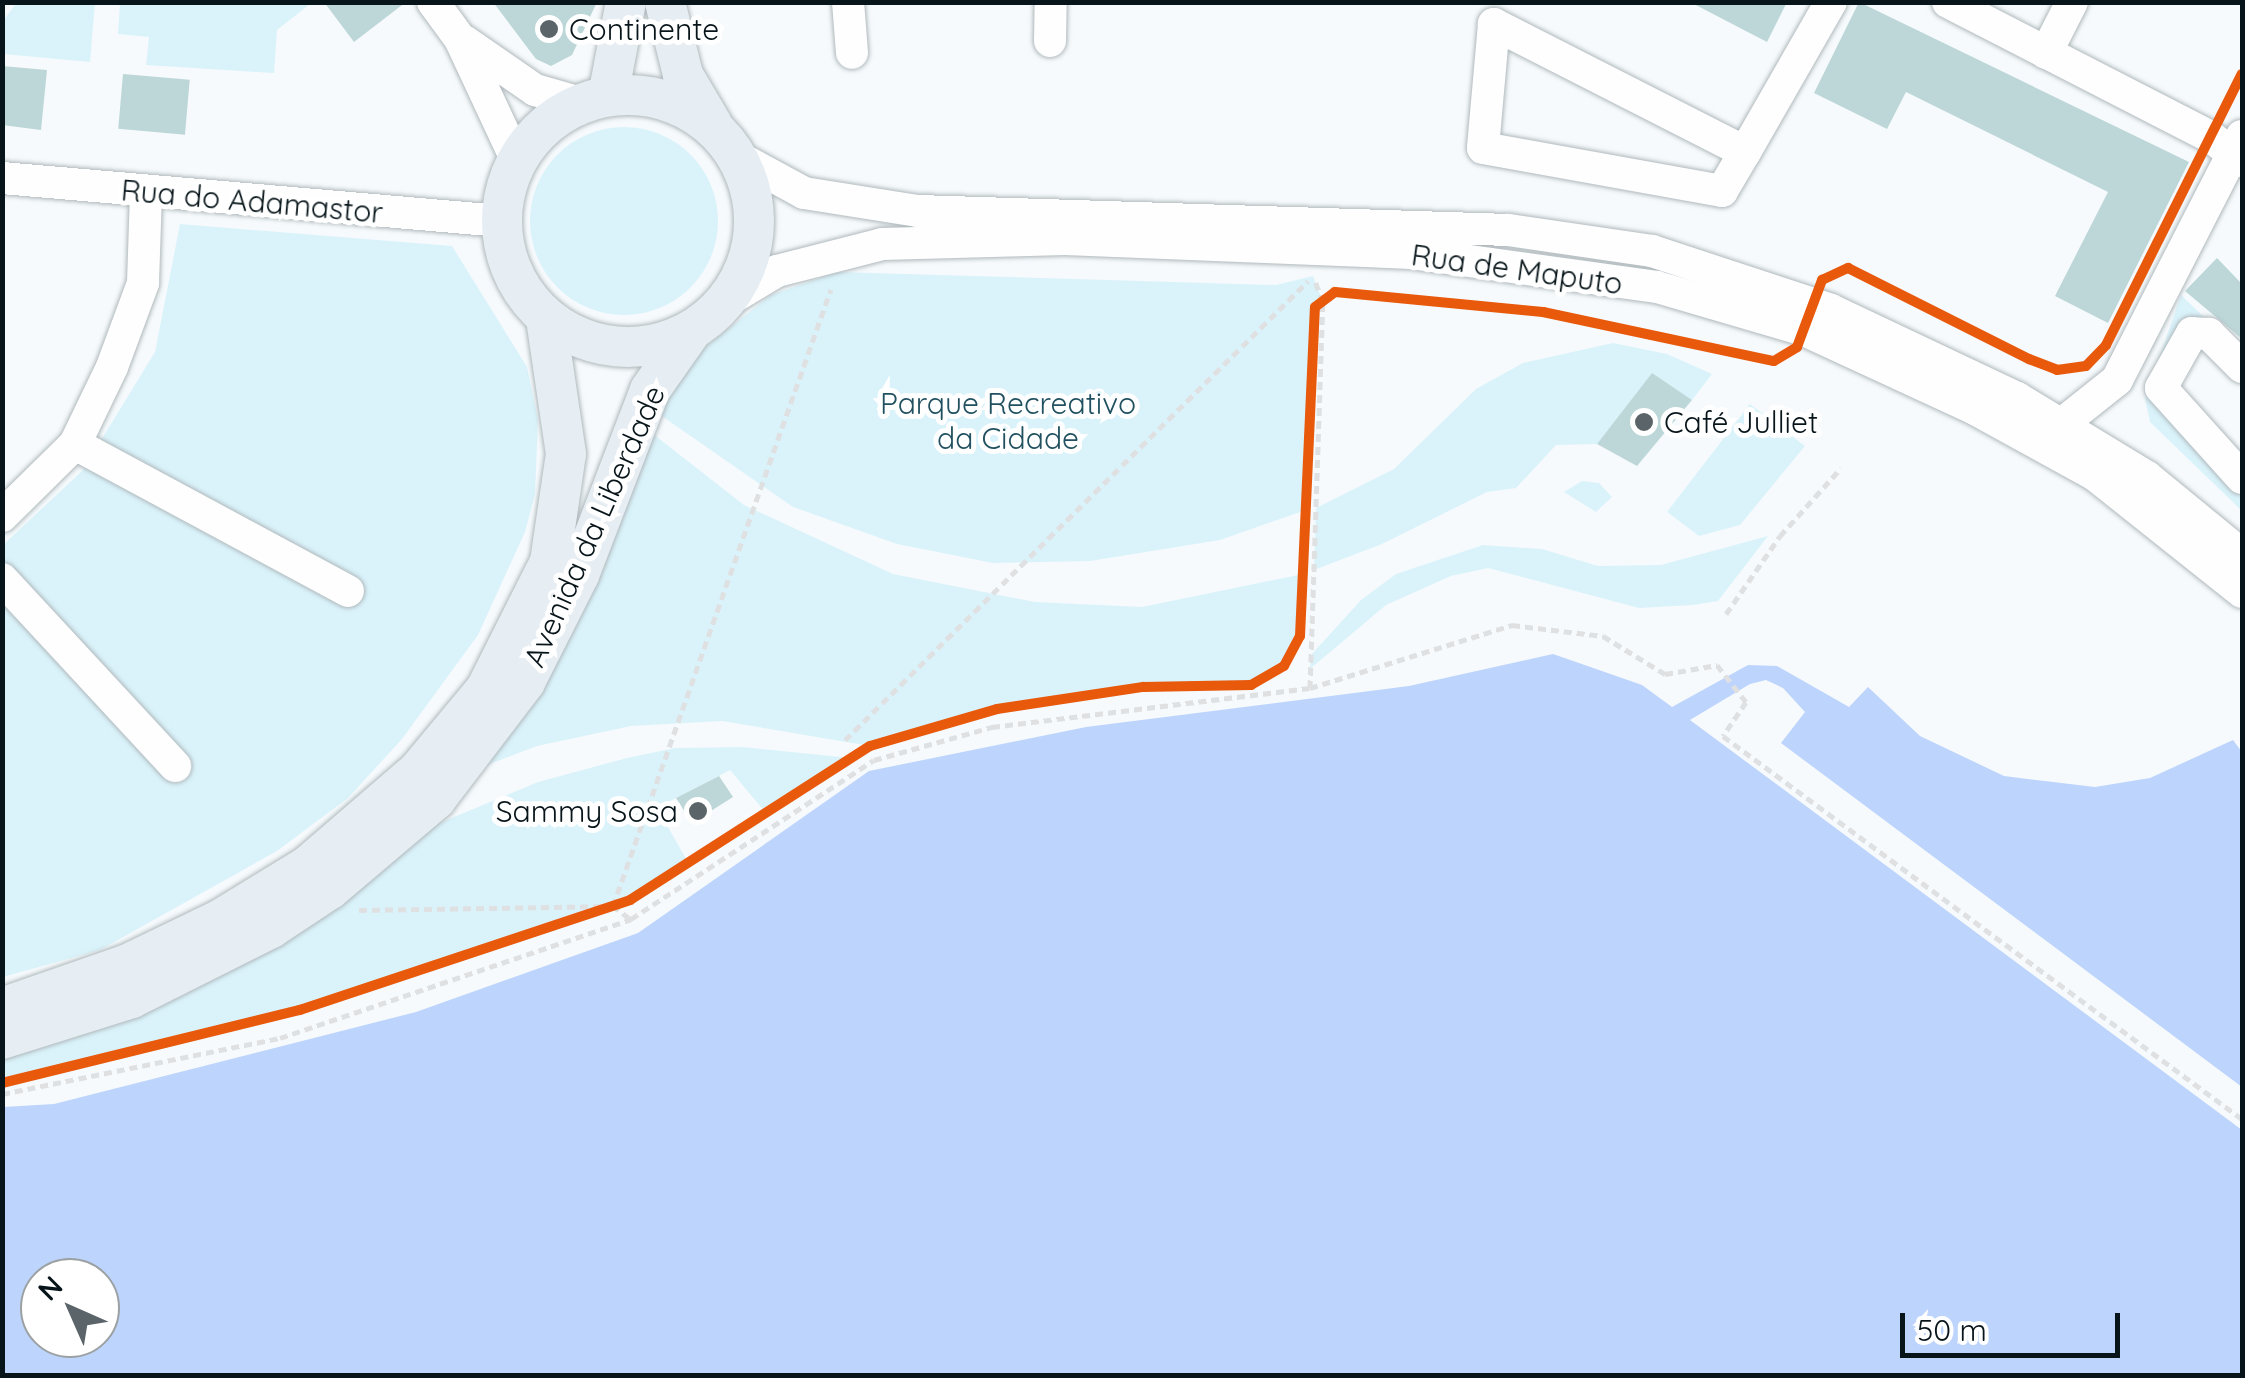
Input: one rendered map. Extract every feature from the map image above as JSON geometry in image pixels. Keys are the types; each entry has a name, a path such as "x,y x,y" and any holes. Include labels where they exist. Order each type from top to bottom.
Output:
{"main road":[{"path":"594,100 626,2"},
{"path":"665,2 683,75 726,142 752,194 754,233 744,271 722,304 692,330 663,342 602,344 546,318 522,290 506,257 502,221 517,160 535,135 594,100 664,100 726,142"},
{"name":"Avenida da Liberdade","path":"2,1008 128,964 222,919 309,865 418,771 486,689 550,562 566,454 546,318"},
{"name":"Avenida da Liberdade","path":"2,1040 132,998 272,928 330,889 436,799 525,682 579,575 650,390 692,330"}],"street":[{"path":"432,2 460,38 517,160"},
{"path":"848,2 852,53"},
{"path":"1050,41 1051,2"},
{"path":"1745,152 1494,24 1483,148 1722,191 1745,152 1831,2"},
{"path":"1948,2 2240,149 2118,380 2063,423 2032,430 1975,409"},
{"path":"2046,53 2072,2"},
{"path":"460,38 535,90 594,100"},
{"name":"Rua de Maputo","path":"726,142 804,193 918,211 1508,230 1652,251 1831,310 2063,423 2147,477 2242,555"},
{"name":"Rua do Adamastor","path":"2,178 502,221"},
{"path":"2,516 74,444 143,283 146,193"},
{"name":"Rua de Maputo","path":"722,304 777,271 882,244 1064,239 1412,253 1714,300 1804,330 1975,409 2094,475 2242,592"},
{"path":"2242,368 2209,334 2192,333 2161,388 2242,478"},
{"path":"74,444 348,591"},
{"path":"2,580 174,766"}],"path":[{"path":"613,906 837,272"},
{"path":"845,740 1313,276 1322,302 1310,688"},
{"path":"1292,651 1300,636 1315,307 1335,292"},
{"path":"1726,614 1780,536 1841,468"},
{"path":"2,1094 280,1038 630,918 874,760 992,727 1310,688 1512,626 1603,636 1665,674 1717,665 1746,702 1723,736 2242,1120"},
{"path":"1197,686 1251,685 1268,676"},
{"path":"794,794 870,746 942,725"},
{"path":"563,924 630,900"},
{"path":"345,910 613,906 630,918"},
{"path":"444,966 513,943"},
{"path":"2,1083 187,1041"}],"green space":[{"path":"17,2 95,3 90,62 3,54 3,21"},
{"path":"120,3 310,4 277,30 274,73 146,65 149,37 118,34"},
{"path":"624,127 660,135 690,155 710,185 718,221 710,257 690,287 660,307 624,315 588,307 558,287 538,257 530,221 538,185 558,155 588,135"},
{"path":"180,224 452,246 527,367 538,420 535,494 525,532 478,635 402,739 348,798 277,851 100,950 3,977 3,545 82,471 155,352"},
{"name":"Parque Recreativo da Cidade","path":"837,272 1276,285 1313,276 1323,302 1315,307 1306,510 1220,540 1090,561 993,563 897,544 793,507 656,412 690,359 771,295"},
{"path":"2181,295 2212,325 2154,383 2242,489 2242,511 2150,422 2145,399"},
{"path":"1613,343 1667,354 1712,374 1692,400 1652,374 1597,444 1556,445 1516,488 1487,492 1382,544 1314,570 1316,508 1394,469 1476,389 1523,363"},
{"path":"1750,404 1805,446 1740,525 1699,536 1667,512"},
{"path":"648,430 744,505 893,574 1035,602 1142,607 1303,574 1301,636 1284,666 1251,685 1142,687 997,709 870,746 722,721 631,726 537,746 482,767"},
{"path":"1582,481 1599,483 1612,497 1596,512 1564,492"},
{"path":"1768,536 1718,601 1693,605 1639,608 1488,568 1451,576 1386,605 1310,669 1311,655 1361,600 1396,574 1483,545 1542,549 1598,566 1661,565"},
{"path":"743,747 851,758 765,812 730,770 657,808 688,862 630,900 300,1010 3,1083 3,1059 108,1025 425,829 538,782 627,758 675,748"}],"water":[{"path":"1553,654 1642,685 1672,707 1748,665 1777,666 1849,707 1868,687 1920,736 2004,776 2095,787 2150,778 2233,740 2242,752 2242,1087 1781,743 1805,712 1783,688 1766,680 1750,684 1690,720 2242,1130 2242,1375 3,1375 3,1107 54,1104 416,1012 638,933 869,771 1086,727 1409,686"}],"building":[{"path":"324,2 406,2 354,42"},
{"name":"Continente","path":"493,2 597,2 572,55 551,66 536,59"},
{"path":"1690,2 1787,2 1767,42"},
{"path":"1859,2 2189,162 2108,323 2055,296 2108,192 1906,92 1887,129 1814,93"},
{"path":"2,66 47,70 41,130 2,125"},
{"path":"123,74 190,80 185,135 118,129"},
{"path":"2217,258 2242,284 2242,339 2185,291"},
{"name":"Café Julliet","path":"1652,373 1692,400 1637,466 1597,444"},
{"name":"Sammy Sosa","path":"719,776 733,797 692,823 676,798"}],"cycle path":[{"path":"2,1083 300,1010 630,900 870,746 997,709 1143,687 1251,685 1284,666 1300,636 1315,307 1335,292 1543,312 1774,361 1797,347 1822,280 1848,268 2029,359 2057,370 2086,366 2106,345 2242,74"}],"place":[{"name":"Continente","path":"549,29"},
{"name":"Café Julliet","path":"1644,422"},
{"name":"Sammy Sosa","path":"698,811"}]}
